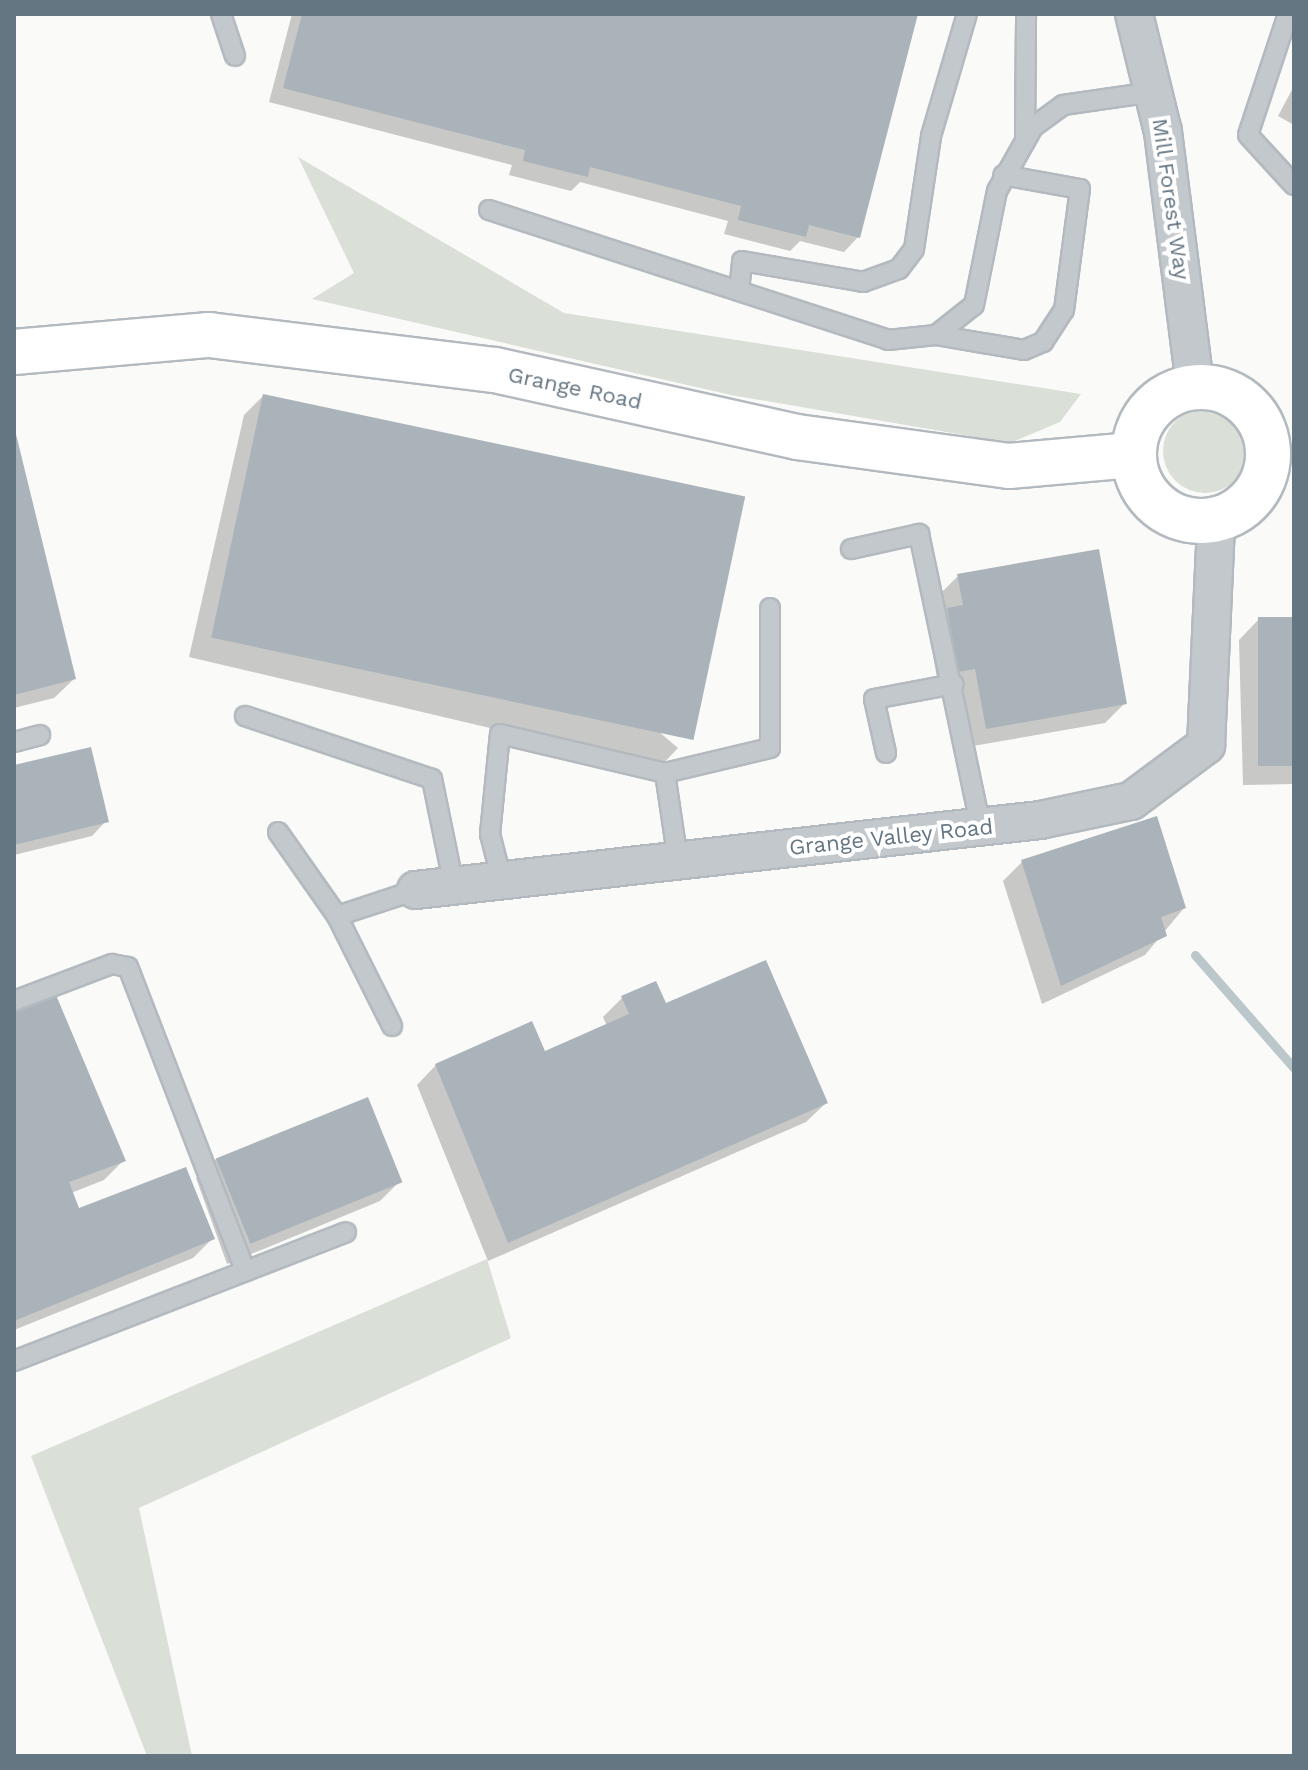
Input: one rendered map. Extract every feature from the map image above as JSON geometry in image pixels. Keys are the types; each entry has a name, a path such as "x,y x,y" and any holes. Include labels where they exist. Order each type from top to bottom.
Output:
{"main road":[{"name":"Grange Road","path":"14,352 209,335 495,370 797,437 1009,466 1133,455"},
{"path":"1195,386 1222,389 1248,403 1282,442 1264,484 1241,510 1216,521 1181,519 1155,505 1133,455 1140,424 1159,401 1195,386"}],"street":[{"name":"Mill Forest Way","path":"1134,14 1153,92 1195,386"},
{"name":"Grange Valley Road","path":"416,890 981,827 1131,801 1206,745 1216,521"}],"lane":[{"path":"221,14 235,56"},
{"path":"739,291 742,261 863,282 899,269 914,249 931,136 967,14"},
{"path":"1025,137 1026,14"},
{"path":"1288,14 1248,135 1294,185"},
{"path":"936,335 974,305 1003,175 1025,137 1063,105 1153,92"},
{"path":"489,210 888,340 936,335 1024,350 1043,342 1064,310 1080,189 1003,175"},
{"path":"851,549 919,534 954,684 981,827"},
{"path":"502,881 490,834 500,734 665,773 770,748 770,608"},
{"path":"886,753 874,699 954,684"},
{"path":"245,716 432,779 454,886"},
{"path":"14,742 40,735"},
{"path":"665,773 678,861"},
{"path":"278,832 337,916 392,1026"},
{"name":"Grange Valley Road","path":"337,916 416,890"},
{"path":"14,1001 112,964 128,967 245,1271"},
{"path":"14,1361 346,1232"}],"shaded area":[{"path":"298,157 564,313 1081,394 1060,422 1010,443 731,395 312,299 354,273"},
{"path":"1197,409 1213,409 1229,416 1240,427 1247,451 1244,467 1235,481 1213,493 1197,493 1181,486 1170,475 1163,459 1163,443 1170,427 1181,416"},
{"path":"487,1259 511,1338 139,1508 192,1756 147,1756 31,1456"}],"building":[{"path":"302,14 918,14 860,238 809,225 806,237 738,220 741,206 590,167 588,177 523,161 525,150 283,88"},
{"path":"263,394 745,497 693,740 211,638"},
{"path":"14,426 76,679 14,695"},
{"path":"1099,549 1127,704 986,729 975,669 958,672 947,608 963,605 957,574"},
{"path":"1258,617 1294,617 1294,766 1258,766"},
{"path":"91,747 109,822 14,845 14,765"},
{"path":"1157,816 1186,908 1161,917 1167,936 1061,986 1021,860"},
{"path":"766,960 828,1103 508,1243 435,1064 532,1021 545,1051 629,1014 621,996 656,981 666,1003"},
{"path":"56,995 126,1161 69,1182 79,1208 186,1167 215,1239 14,1321 14,1011"},
{"path":"368,1097 402,1182 250,1244 216,1158"}],"waterway":[{"path":"1195,955 1294,1068"}]}
